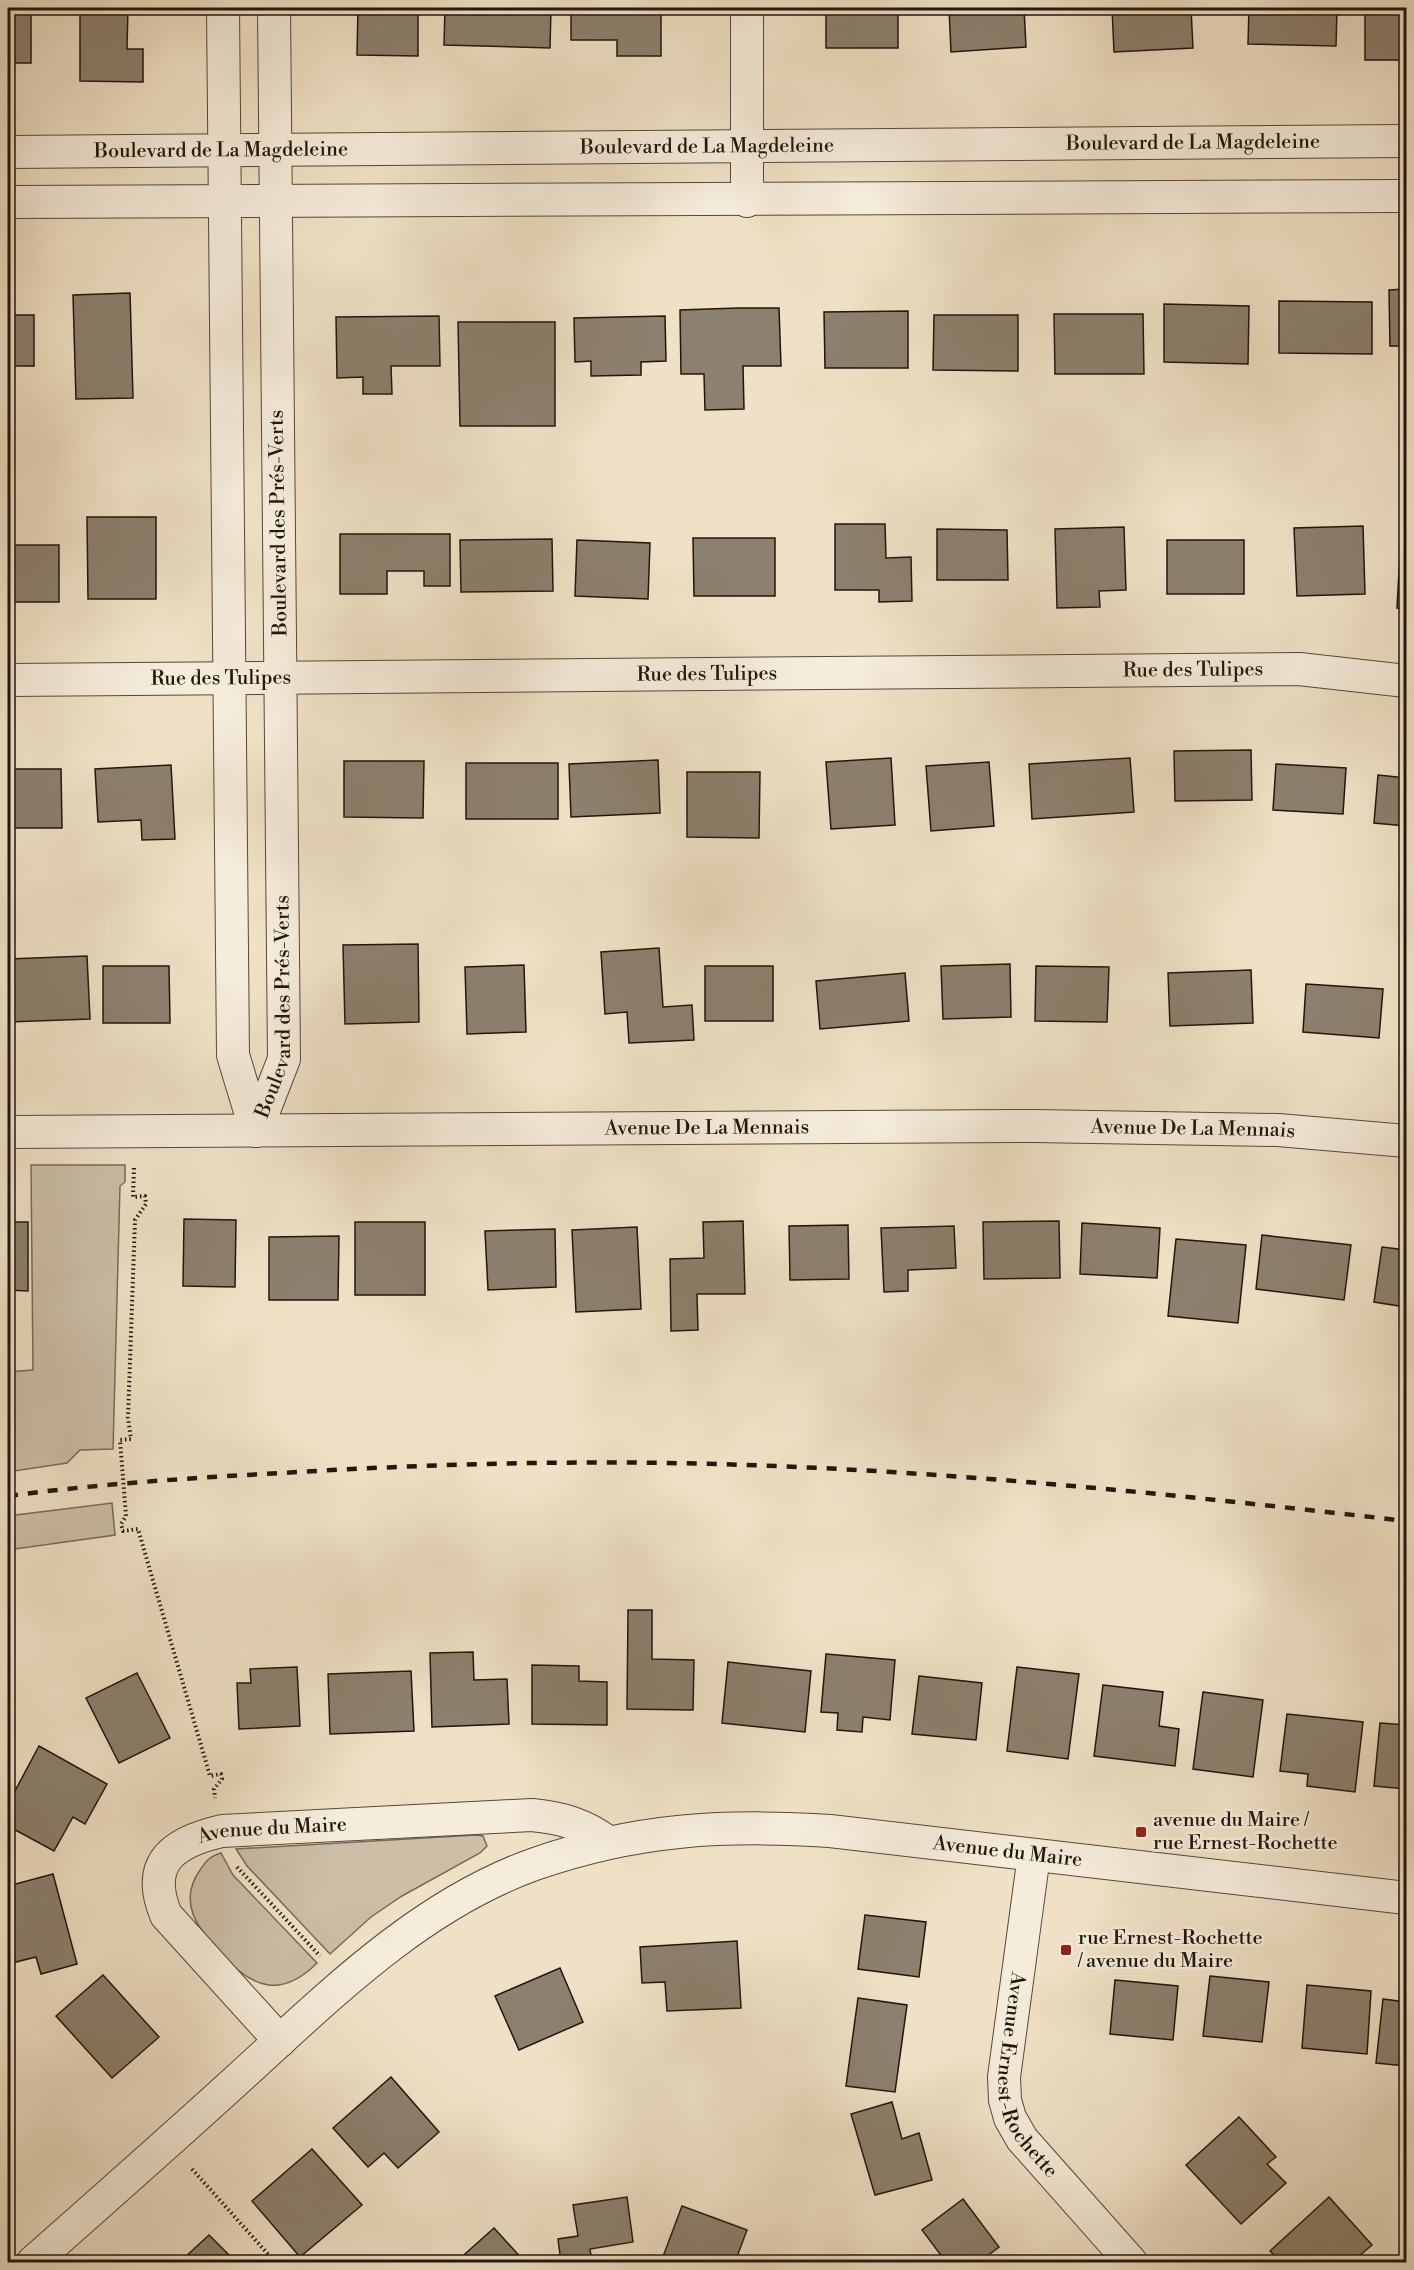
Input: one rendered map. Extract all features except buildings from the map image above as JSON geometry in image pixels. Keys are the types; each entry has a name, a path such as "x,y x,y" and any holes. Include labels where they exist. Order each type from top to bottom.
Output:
{"street":[{"name":"Boulevard des Prés-Verts","path":"223,8 234,1055 256,1131"},
{"name":"Boulevard des Prés-Verts","path":"256,1131 284,1059 274,8"},
{"path":"747,8 747,201"},
{"name":"Boulevard de La Magdeleine","path":"8,152 1407,141"},
{"path":"8,202 747,201 1407,196"},
{"name":"Rue des Tulipes","path":"8,680 1299,669 1407,681"},
{"name":"Avenue De La Mennais","path":"8,1132 1034,1126 1268,1129 1407,1141"},
{"name":"Avenue du Maire","path":"280,2041 166,1915 158,1896 157,1879 163,1865 184,1843 222,1831 532,1815 564,1818 594,1832 608,1842"},
{"name":"Avenue du Maire","path":"33,2262 369,1962 444,1908 533,1865 608,1842 635,1836 700,1828 780,1828 1407,1898"},
{"name":"Avenue Ernest-Rochette","path":"1034,1855 1004,2077 1005,2100 1010,2118 1027,2145 1131,2262"}],"path":[{"path":"134,1165 133,1197 145,1196 146,1204 135,1220 128,1418 132,1432 131,1439 120,1440 126,1516 122,1524 123,1531 138,1529 210,1776 221,1774 222,1779 214,1789 217,1809"},
{"path":"232,1858 323,1959"},
{"path":"192,2169 275,2262"}],"shaded area":[{"path":"31,1165 125,1165 125,1182 120,1186 113,1449 80,1450 67,1463 8,1472 8,1372 33,1370"},
{"path":"112,1503 115,1535 8,1550 8,1516"},
{"path":"483,1836 487,1846 480,1853 402,1896 371,1917 330,1954 247,1866 236,1849"},
{"path":"221,1853 233,1875 317,1963 291,1982 267,1985 244,1975 221,1954 198,1925 190,1904 193,1882 204,1864 211,1857"}],"railway":[{"path":"8,1496 144,1482 329,1470 524,1463 669,1463 762,1465 1039,1483 1406,1521"}],"place":[{"name":"avenue du Maire / rue Ernest-Rochette","path":"1141,1832"},
{"name":"rue Ernest-Rochette / avenue du Maire","path":"1066,1950"}]}
